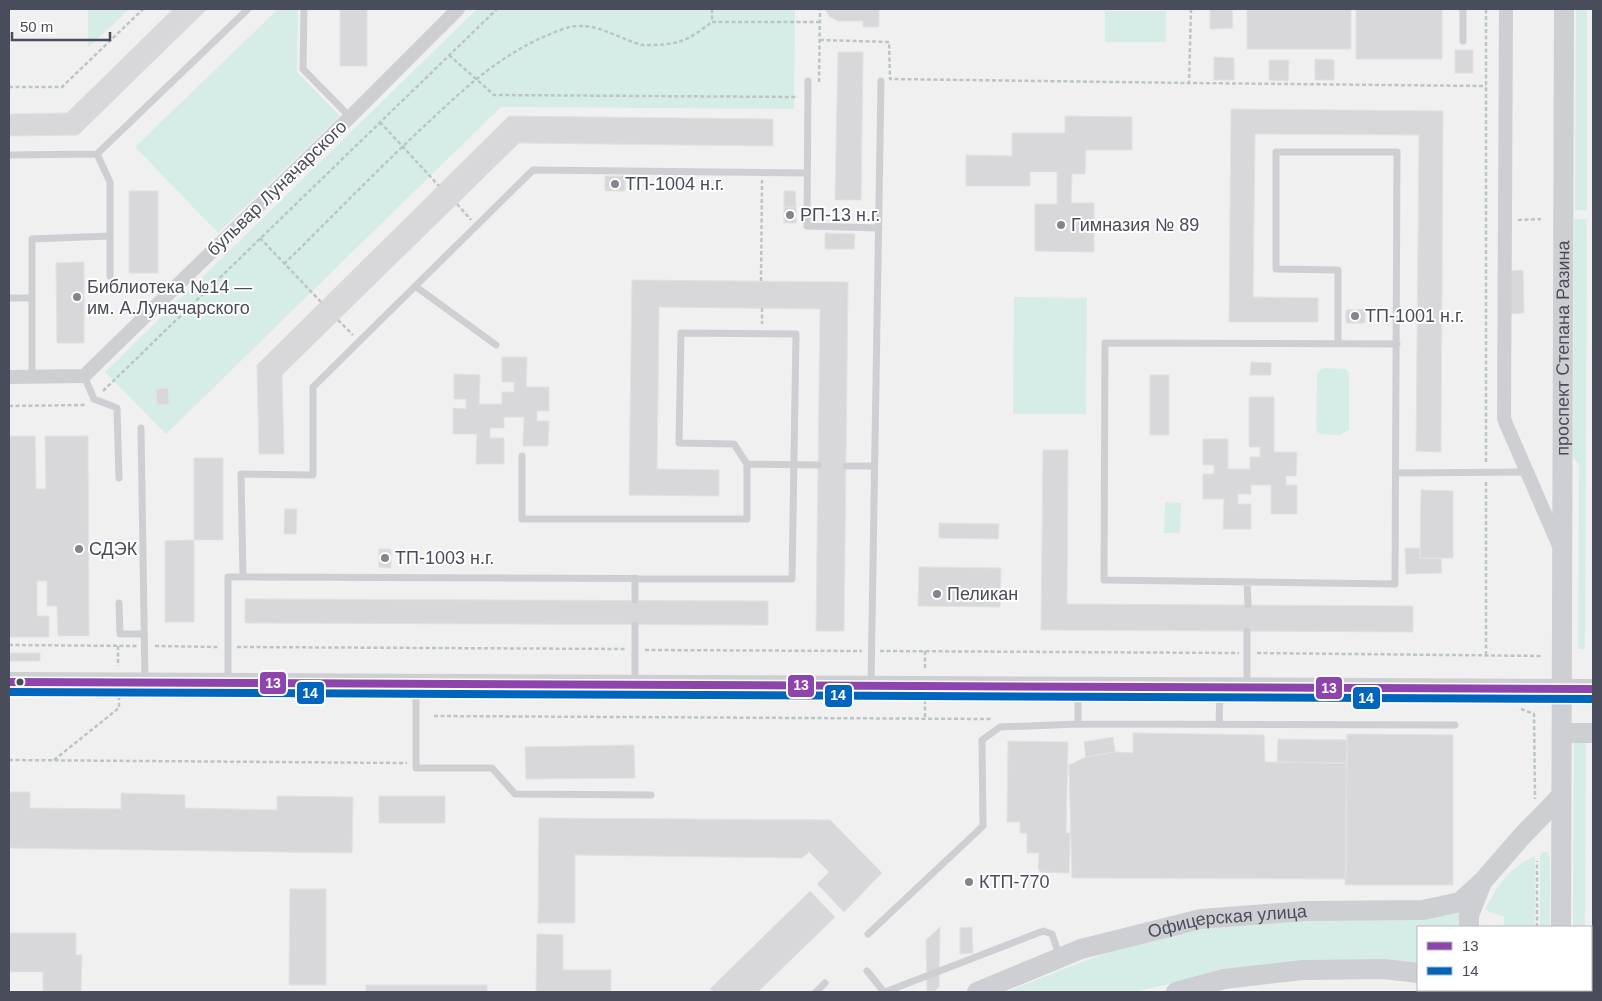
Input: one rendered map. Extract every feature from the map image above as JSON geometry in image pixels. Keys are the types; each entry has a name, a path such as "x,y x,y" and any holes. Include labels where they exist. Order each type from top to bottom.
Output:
{"main road":[{"name":"проспект Степана Разина","path":"1561,926 1564,9"},
{"path":"9,682 1593,689"},
{"path":"1562,733 1593,733"},
{"path":"1468,926 1469,915 1482,882 1523,835 1561,796"},
{"name":"Офицерская улица","path":"977,992 1081,950 1201,919 1306,911 1424,910 1460,902 1482,882"},
{"path":"1176,992 1224,979 1303,970 1384,969 1417,973"},
{"path":"1593,974 1593,992"}],"street":[{"name":"бульвар Луначарского","path":"84,376 458,9"},
{"path":"1506,9 1504,419 1562,553"},
{"path":"9,377 84,376"}],"lane":[{"path":"9,155 97,154 248,9"},
{"path":"304,9 303,69 350,117"},
{"path":"1463,9 1463,41"},
{"path":"808,81 806,226 879,228"},
{"path":"870,686 882,81"},
{"path":"1338,344 1338,270 1276,269 1276,152 1397,152 1397,344 1395,584 1104,580 1106,343 1338,344 1397,344"},
{"path":"97,154 110,182 110,276"},
{"path":"243,577 241,474 313,475 313,387 533,170 807,173"},
{"path":"32,377 32,239 110,236"},
{"path":"415,286 496,344"},
{"path":"9,298 31,298"},
{"path":"228,682 228,577 792,579 796,334 680,332 679,444 734,444 747,464 747,519 522,519 522,456"},
{"path":"84,376 94,399 117,408 119,478"},
{"path":"141,428 145,682"},
{"path":"747,464 818,465"},
{"path":"846,466 874,466"},
{"path":"1396,473 1527,472"},
{"path":"635,578 635,600"},
{"path":"1248,582 1248,605"},
{"path":"119,603 120,634 144,634"},
{"path":"634,684 635,625"},
{"path":"1247,631 1248,687"},
{"path":"416,683 416,768 492,768 515,794 651,795"},
{"path":"1078,687 1078,724"},
{"path":"1219,724 1220,687"},
{"path":"868,934 983,826 982,740 1000,727 1078,724 1455,725"},
{"path":"866,971 884,992 1043,931 1052,934 1060,958"},
{"path":"816,992 825,983"}],"path":[{"path":"9,87 62,88 143,9"},
{"path":"9,406 87,405 497,9"},
{"path":"712,9 712,22"},
{"path":"819,76 820,9"},
{"path":"1190,83 1191,9"},
{"path":"1486,9 1486,655"},
{"path":"284,264 403,147 476,79 524,45 565,28 587,25 640,45 659,45 674,44 690,38 712,22 820,22"},
{"path":"820,40 889,42 890,78 1486,86"},
{"path":"449,55 494,95 808,98"},
{"path":"380,122 439,186"},
{"path":"762,172 762,281"},
{"path":"456,204 476,226"},
{"path":"260,238 321,302"},
{"path":"762,308 762,334"},
{"path":"338,320 359,341"},
{"path":"9,645 1543,656"},
{"path":"52,761 119,708 118,646"},
{"path":"1521,710 1534,714 1535,806"},
{"path":"434,716 990,719"},
{"path":"9,760 408,763"},
{"path":"1537,862 1537,926"}],"green space":[{"path":"88,9 129,9 88,48"},
{"path":"278,9 298,9 297,72 340,116 218,233 135,147"},
{"path":"477,9 795,9 794,109 501,107 166,434 105,372"},
{"path":"1576,9 1587,9 1587,210 1575,210"},
{"path":"1105,11 1166,11 1166,42 1105,42"},
{"path":"1574,219 1587,219 1585,649 1578,649 1579,465 1573,457"},
{"path":"1014,297 1087,298 1086,414 1013,414"},
{"path":"1320,369 1346,369 1349,373 1349,430 1340,435 1320,434 1316,430 1317,374"},
{"path":"1165,502 1181,503 1180,533 1164,533"},
{"path":"1574,739 1586,739 1585,926 1573,926"},
{"path":"1542,852 1547,852 1550,857 1550,926 1540,926 1540,856"},
{"path":"1535,856 1535,926 1504,926 1504,917 1485,910 1499,885 1526,860"},
{"path":"1460,907 1462,926 1417,926 1417,967 1203,976 1134,992 1006,992 1116,950 1179,934 1226,926"}],"building":[{"path":"173,9 207,9 78,135 9,136 9,114 67,113"},
{"path":"340,9 367,9 367,66 340,66"},
{"path":"825,9 879,9 879,27 863,27 863,21 838,21 829,16"},
{"path":"1210,9 1232,9 1233,28 1210,29"},
{"path":"1247,9 1351,9 1351,49 1247,49"},
{"path":"1356,9 1442,9 1442,59 1356,59"},
{"path":"1455,50 1473,50 1473,73 1455,73"},
{"path":"838,52 863,52 861,200 835,200"},
{"path":"1214,57 1234,58 1234,80 1214,80"},
{"path":"1315,59 1334,60 1334,80 1315,80"},
{"path":"1269,60 1289,60 1288,81 1269,80"},
{"path":"1231,109 1443,111 1441,452 1416,451 1419,135 1255,134 1253,297 1318,298 1318,322 1229,322"},
{"path":"509,116 773,119 773,146 519,143 282,375 284,454 259,454 257,365"},
{"path":"1065,116 1132,117 1132,150 1086,150 1085,174 1072,174 1071,203 1094,203 1094,252 1035,251 1035,204 1057,204 1057,172 1030,172 1030,186 966,186 966,155 1012,156 1012,133 1065,133"},
{"name":"ТП-1004 н.г.","path":"605,176 625,176 625,191 605,191"},
{"path":"129,191 158,191 158,273 129,273"},
{"path":"784,191 795,191 796,207 784,207"},
{"name":"РП-13 н.г.","path":"784,207 796,207 796,223 784,223"},
{"path":"825,233 855,234 854,249 825,249"},
{"path":"84,262 84,343 57,343 56,263"},
{"path":"1523,270 1524,313 1510,314 1510,271"},
{"path":"632,280 848,282 844,631 816,631 820,309 659,307 657,469 719,470 719,496 629,495"},
{"name":"ТП-1001 н.г.","path":"1365,309 1365,323 1346,323 1346,310"},
{"path":"502,357 527,357 526,387 549,387 549,411 537,411 537,421 549,421 548,446 523,446 524,417 504,417 504,428 490,428 490,438 504,438 504,464 476,464 477,434 453,434 453,408 466,409 466,399 454,399 454,374 480,375 479,404 502,404 502,392 514,392 514,382 502,382"},
{"path":"1251,362 1271,363 1271,375 1250,375"},
{"path":"1150,375 1169,375 1169,435 1150,435"},
{"path":"168,388 169,404 157,405 156,389"},
{"path":"1249,397 1274,397 1274,452 1297,452 1296,476 1286,476 1286,485 1297,485 1297,514 1271,514 1271,485 1251,485 1251,494 1238,494 1238,504 1251,504 1251,529 1223,529 1224,499 1203,499 1203,474 1214,474 1214,465 1203,465 1203,439 1228,439 1228,469 1250,469 1250,457 1260,457 1260,447 1249,447"},
{"path":"9,436 35,436 36,489 46,489 45,436 88,436 89,636 58,636 57,606 47,606 47,581 37,581 37,616 49,616 49,637 9,637"},
{"path":"1043,450 1068,450 1067,604 1413,606 1413,632 1041,630"},
{"path":"194,458 223,458 223,540 194,540"},
{"path":"1421,490 1453,491 1453,558 1420,558"},
{"path":"285,509 297,509 296,534 284,534"},
{"path":"939,523 999,524 998,539 939,538"},
{"path":"194,540 194,622 165,622 165,541"},
{"path":"1405,548 1420,548 1420,558 1441,558 1442,573 1406,574"},
{"name":"ТП-1003 н.г.","path":"379,549 391,549 391,568 379,567"},
{"path":"919,567 1001,568 1000,607 918,606"},
{"path":"245,599 768,601 768,625 245,623"},
{"path":"9,653 40,653 40,661 9,661"},
{"path":"1133,733 1264,735 1265,762 1347,763 1346,879 1072,878 1069,765 1086,757 1115,752 1133,753"},
{"path":"1347,734 1453,735 1453,885 1345,885"},
{"path":"1113,737 1115,752 1086,757 1084,742"},
{"path":"1278,739 1347,740 1347,763 1277,762"},
{"path":"1008,741 1068,742 1066,833 1070,833 1069,873 1040,872 1038,868 1039,853 1027,853 1027,833 1020,833 1020,822 1007,822"},
{"path":"634,745 635,778 526,779 525,747"},
{"path":"9,792 30,792 30,808 121,809 121,793 185,795 185,808 277,810 277,796 353,797 352,853 9,848"},
{"path":"379,796 445,796 445,823 379,823"},
{"path":"539,818 830,820 882,873 844,912 817,884 829,872 809,852 802,858 575,855 575,923 538,923"},
{"path":"290,889 326,889 326,985 289,985"},
{"path":"810,891 835,917 758,992 714,992 710,989"},
{"path":"940,927 939,987 934,992 927,992 926,940"},
{"path":"972,927 973,953 960,954 960,928"},
{"path":"9,933 76,933 76,955 82,955 81,992 43,992 43,972 9,972"},
{"path":"537,934 563,935 563,970 611,970 611,992 536,992"},
{"path":"366,985 487,985 487,992 366,992"}],"transit line":[{"name":"13","path":"9,682 1593,689"},
{"name":"14","path":"9,692 1593,699"}],"place":[{"name":"ТП-1004 н.г.","path":"615,184"},
{"name":"РП-13 н.г.","path":"790,215"},
{"name":"Гимназия № 89","path":"1061,225"},
{"name":"Библиотека №14 — им. А.Луначарского","path":"77,297"},
{"name":"ТП-1001 н.г.","path":"1355,316"},
{"name":"СДЭК","path":"79,549"},
{"name":"ТП-1003 н.г.","path":"385,558"},
{"name":"Пеликан","path":"937,594"},
{"name":"КТП-770","path":"969,882"}]}
